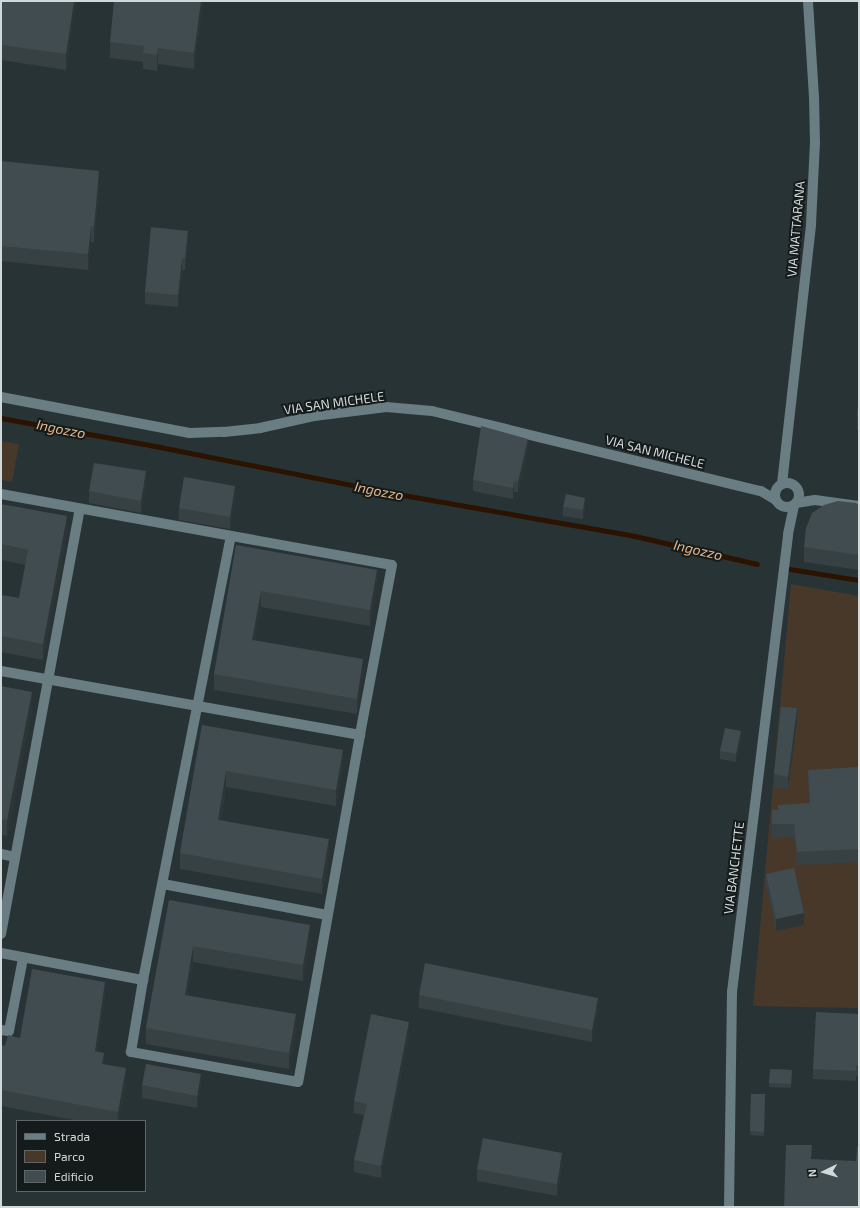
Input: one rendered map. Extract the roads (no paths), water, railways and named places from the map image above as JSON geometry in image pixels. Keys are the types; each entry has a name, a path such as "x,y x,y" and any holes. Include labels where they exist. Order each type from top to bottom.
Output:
{"street":[{"name":"VIA MATTARANA","path":"778,503 779,486 785,458 811,224 815,143 814,97 808,1"},
{"name":"VIA SAN MICHELE","path":"1,397 190,433 224,432 260,428 314,416 386,407 432,411 761,491 778,503"},
{"name":"VIA MATTARANA","path":"785,458 796,488"},
{"name":"VIA SAN MICHELE","path":"761,491 779,486 796,488"},
{"path":"796,488 815,500"},
{"name":"VIA BANCHETTE","path":"729,1207 732,992 788,534 795,504 796,488"},
{"path":"1,494 231,537 392,565 327,915 298,1082 131,1052 143,980 231,537"},
{"path":"778,503 785,507 815,500 859,506"},
{"name":"VIA BANCHETTE","path":"778,503 788,534"},
{"path":"1,934 80,509"},
{"path":"1,671 360,735"},
{"path":"1,854 15,857"},
{"path":"162,884 327,915"},
{"path":"1,954 143,980"},
{"path":"1,1030 8,1032 24,958"}],"waterway":[{"name":"Ingozzo","path":"1,418 160,447 392,493 635,536 757,564"},
{"name":"Ingozzo","path":"790,569 859,580"}]}
